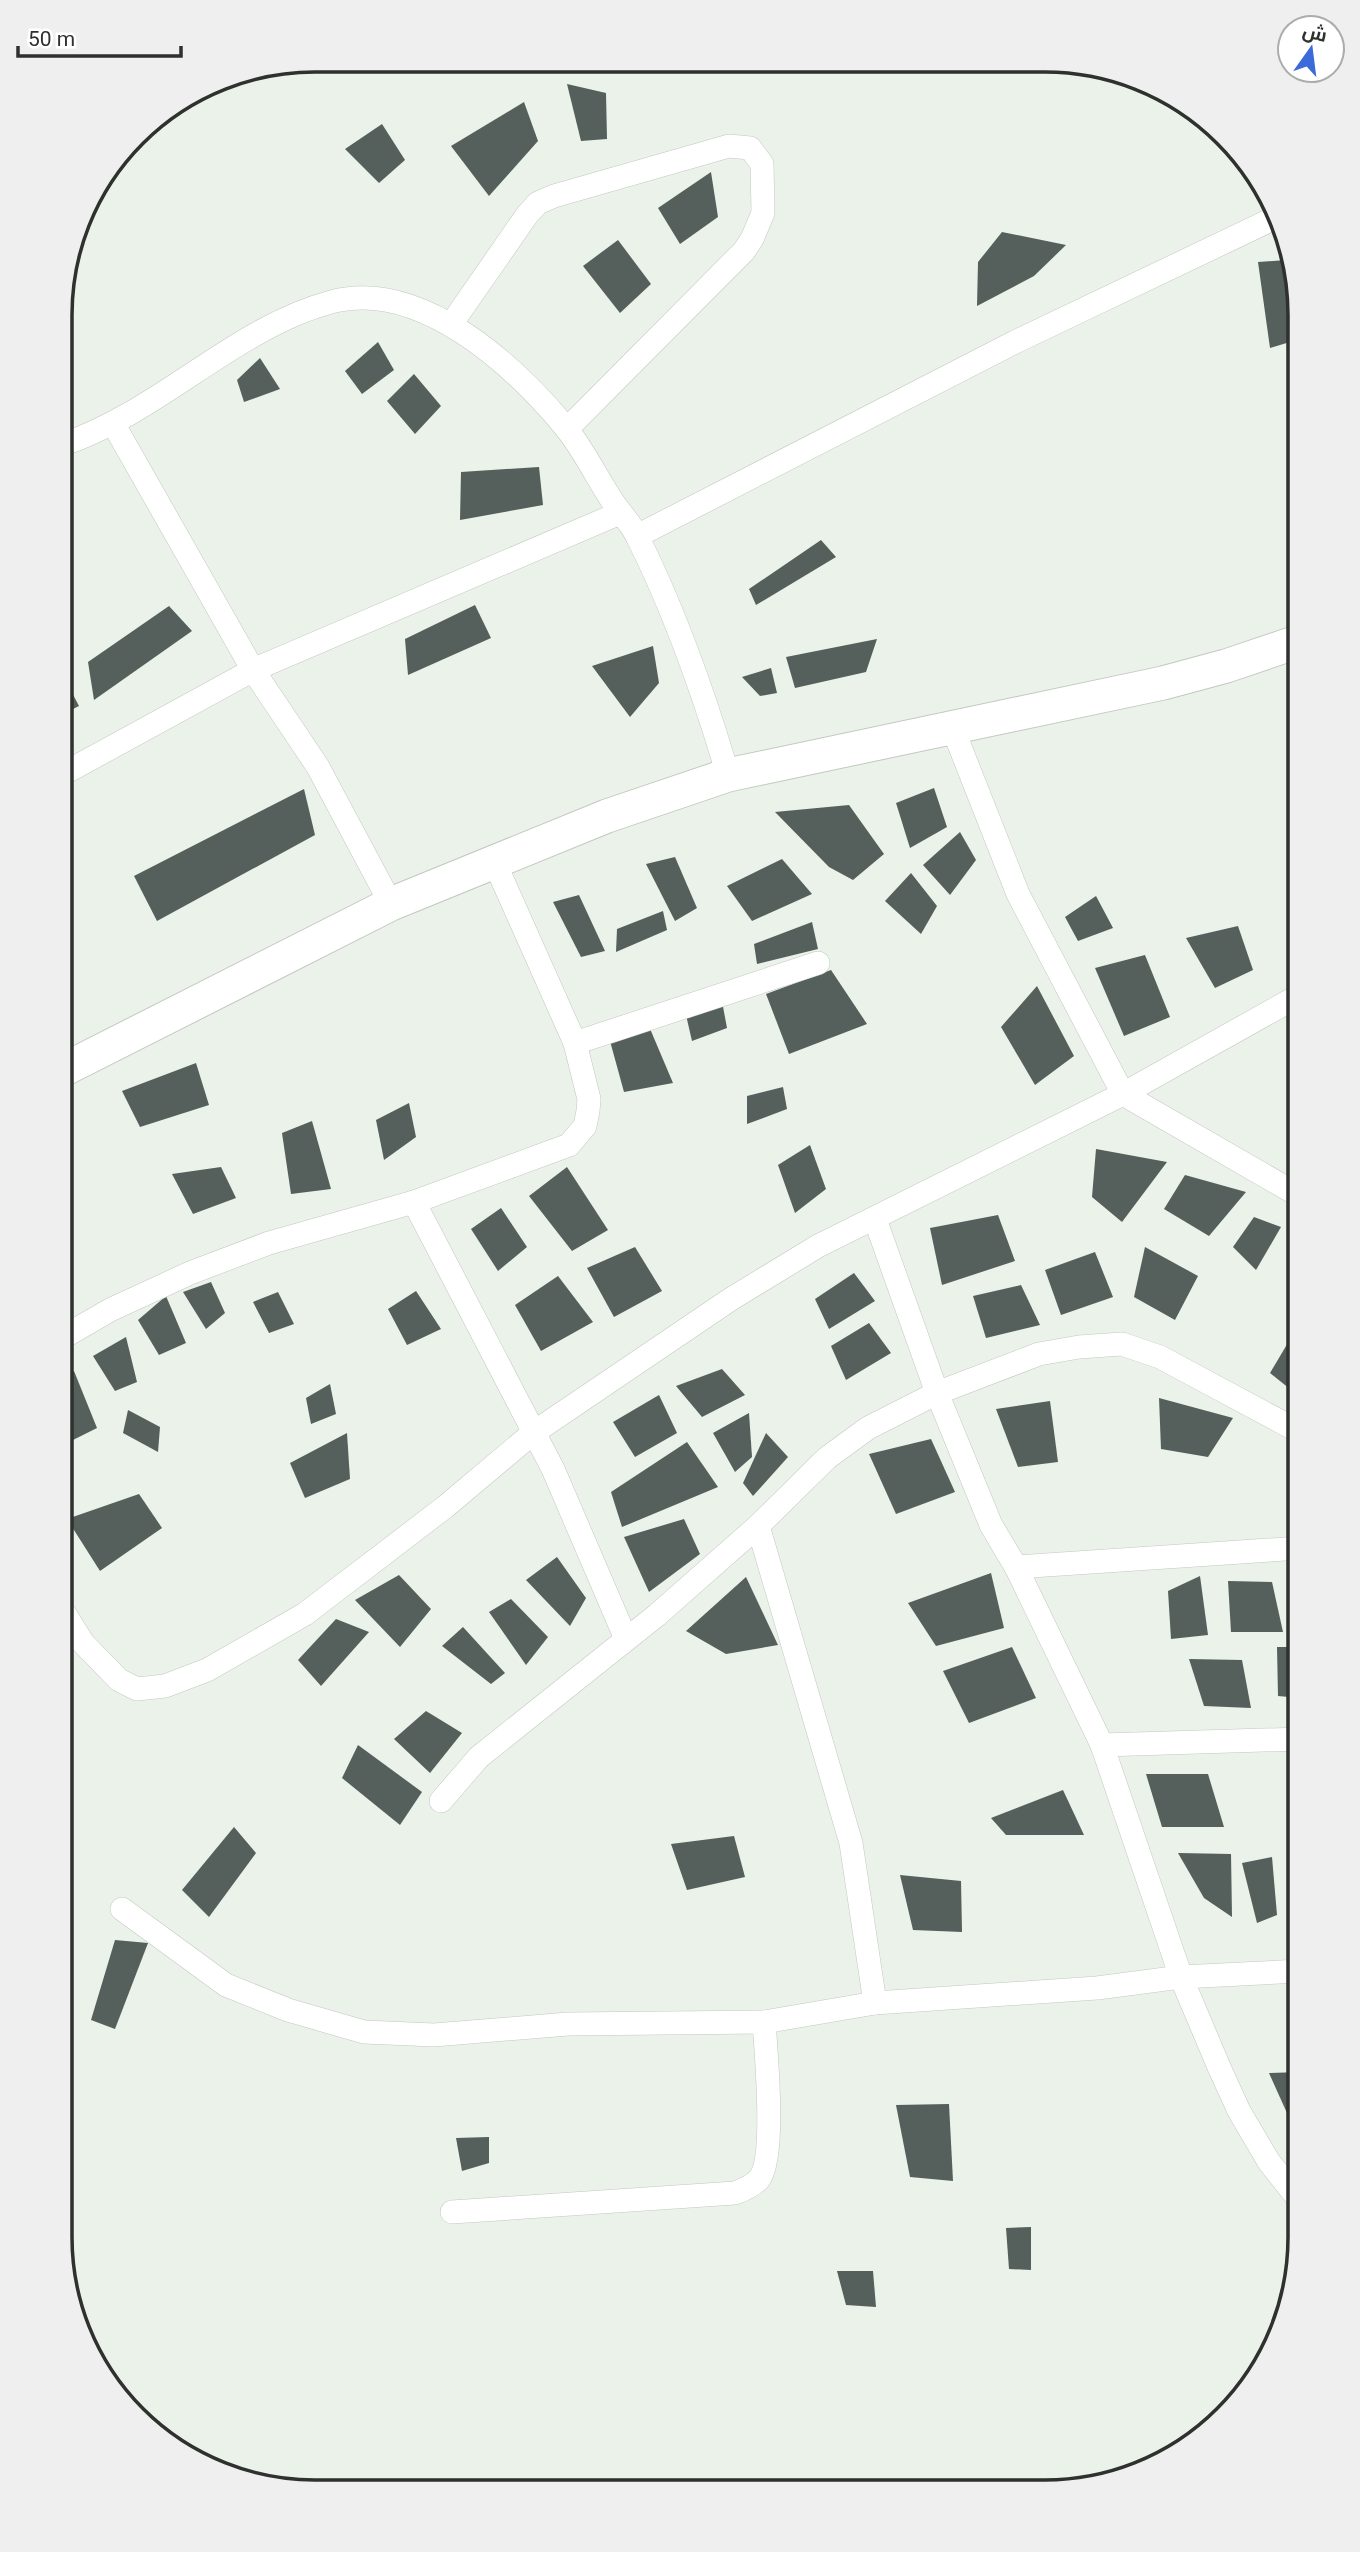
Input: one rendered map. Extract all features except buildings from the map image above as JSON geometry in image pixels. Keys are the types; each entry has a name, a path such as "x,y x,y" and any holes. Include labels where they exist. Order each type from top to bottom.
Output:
{"main road":[{"path":"72,1065 391,904 607,816 728,775 1163,683 1288,645"}],"street":[{"path":"452,323 538,203 554,196 729,146 750,148 758,154 764,181 763,213 744,251 567,429"},
{"path":"637,536 1014,342 1269,221"},
{"path":"72,442 114,425 285,320 332,301 376,300 408,306 452,323 531,391 567,429 637,536 703,692 728,775"},
{"path":"114,425 253,670 318,767 391,904"},
{"path":"72,769 253,670 620,513"},
{"path":"953,729 1018,894 1123,1094 1288,1189"},
{"path":"72,1332 110,1310 190,1273 269,1243 414,1202 569,1145 578,1137 585,1126 589,1099 575,1044 494,861"},
{"path":"575,1044 818,963"},
{"path":"72,1625 83,1643 119,1680 138,1689 165,1686 207,1670 306,1614 445,1507 533,1433 731,1299 818,1246 1123,1094 1288,1002"},
{"path":"414,1202 553,1469 626,1639"},
{"path":"875,1219 937,1393 991,1525 1016,1567 1102,1745 1181,1977 1239,2111 1269,2162 1288,2186"},
{"path":"441,1801 479,1757 657,1615 758,1526 827,1458 868,1429 937,1393 1039,1354 1079,1346 1122,1344 1160,1357 1288,1426"},
{"path":"758,1526 851,1843 875,2003"},
{"path":"1016,1567 1288,1549"},
{"path":"1102,1745 1288,1739"},
{"path":"122,1909 226,1985 289,2010 364,2032 434,2035 568,2024 764,2022 875,2003 1097,1988 1181,1977 1288,1972"},
{"path":"452,2212 735,2193 750,2186 758,2180 765,2168 768,2113 764,2022"}]}
